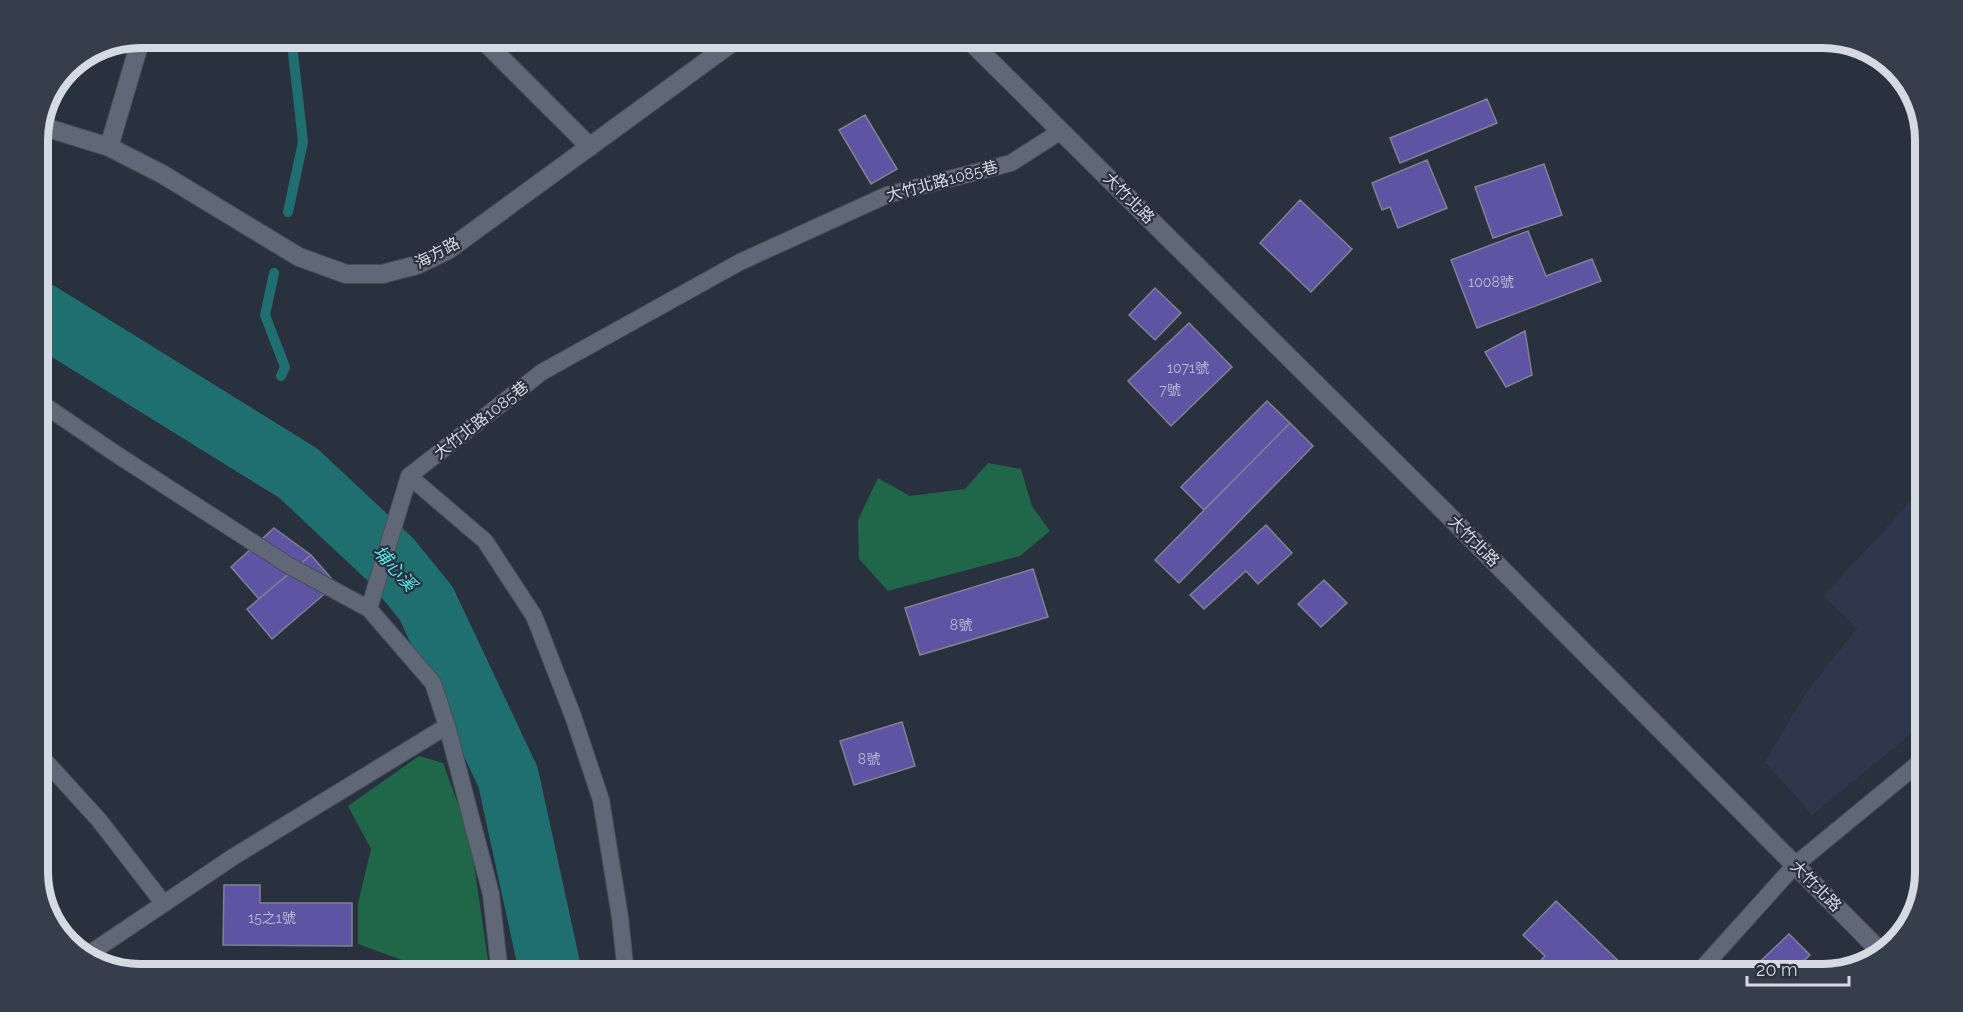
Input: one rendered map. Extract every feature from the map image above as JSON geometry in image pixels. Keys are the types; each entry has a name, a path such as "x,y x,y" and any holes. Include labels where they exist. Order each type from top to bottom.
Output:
{"street":[{"path":"109,147 138,48"},
{"path":"490,48 590,147"},
{"name":"海方路","path":"49,128 109,147 162,174 298,257 346,274 382,274 417,265 448,250 725,48"},
{"name":"大竹北路","path":"977,48 1464,531 1876,947"}],"lane":[{"name":"大竹北路1085巷","path":"409,476 542,372 740,262 887,195 1011,163 1061,131"},
{"path":"48,408 278,559 369,609 433,683 447,726 490,894 499,964"},
{"path":"369,609 409,476 485,541 534,616 573,716 601,800 620,917 625,964"},
{"path":"94,952 233,857 447,726"},
{"path":"48,764 99,820 164,904"},
{"path":"1707,964 1795,864 1915,766"}],"shaded area":[{"path":"1915,497 1915,731 1812,815 1765,762 1805,694 1857,628 1823,596"}],"green space":[{"path":"988,463 1021,469 1032,506 1050,531 1020,556 888,591 859,559 858,520 878,478 910,496 965,489"},
{"path":"419,756 443,763 470,837 489,964 413,964 358,944 358,903 371,849 348,806"}],"building":[{"path":"1487,99 1497,123 1400,163 1390,138"},
{"path":"865,115 897,169 871,184 839,130"},
{"path":"1427,160 1447,208 1398,228 1390,207 1382,210 1372,183"},
{"path":"1544,164 1562,215 1493,238 1475,187"},
{"path":"1300,200 1352,249 1311,292 1260,243"},
{"path":"1528,231 1546,276 1592,259 1601,281 1477,328 1451,260"},
{"path":"1155,288 1181,313 1155,340 1129,315"},
{"path":"1189,323 1232,367 1171,426 1128,381"},
{"path":"1525,331 1532,375 1506,387 1485,352"},
{"path":"1267,401 1290,423 1204,510 1181,487"},
{"path":"1290,423 1313,446 1179,583 1155,560"},
{"path":"1266,525 1292,553 1258,584 1246,571 1204,609 1190,595"},
{"path":"274,528 311,555 259,599 231,567"},
{"path":"311,555 336,584 272,639 247,609"},
{"path":"1033,569 1048,617 920,655 905,608"},
{"path":"1324,580 1347,603 1321,627 1298,604"},
{"path":"902,722 915,766 854,785 840,741"},
{"path":"224,885 260,885 260,903 352,903 352,946 223,945"},
{"path":"1556,901 1622,964 1538,964 1545,956 1523,935"},
{"path":"1789,934 1810,955 1801,964 1758,964"}],"waterway":[{"path":"288,212 303,142 292,48"},
{"path":"274,273 265,315 285,367 281,376"},
{"name":"埔心溪","path":"48,318 298,473 391,560 426,603 508,777 549,964"}]}
